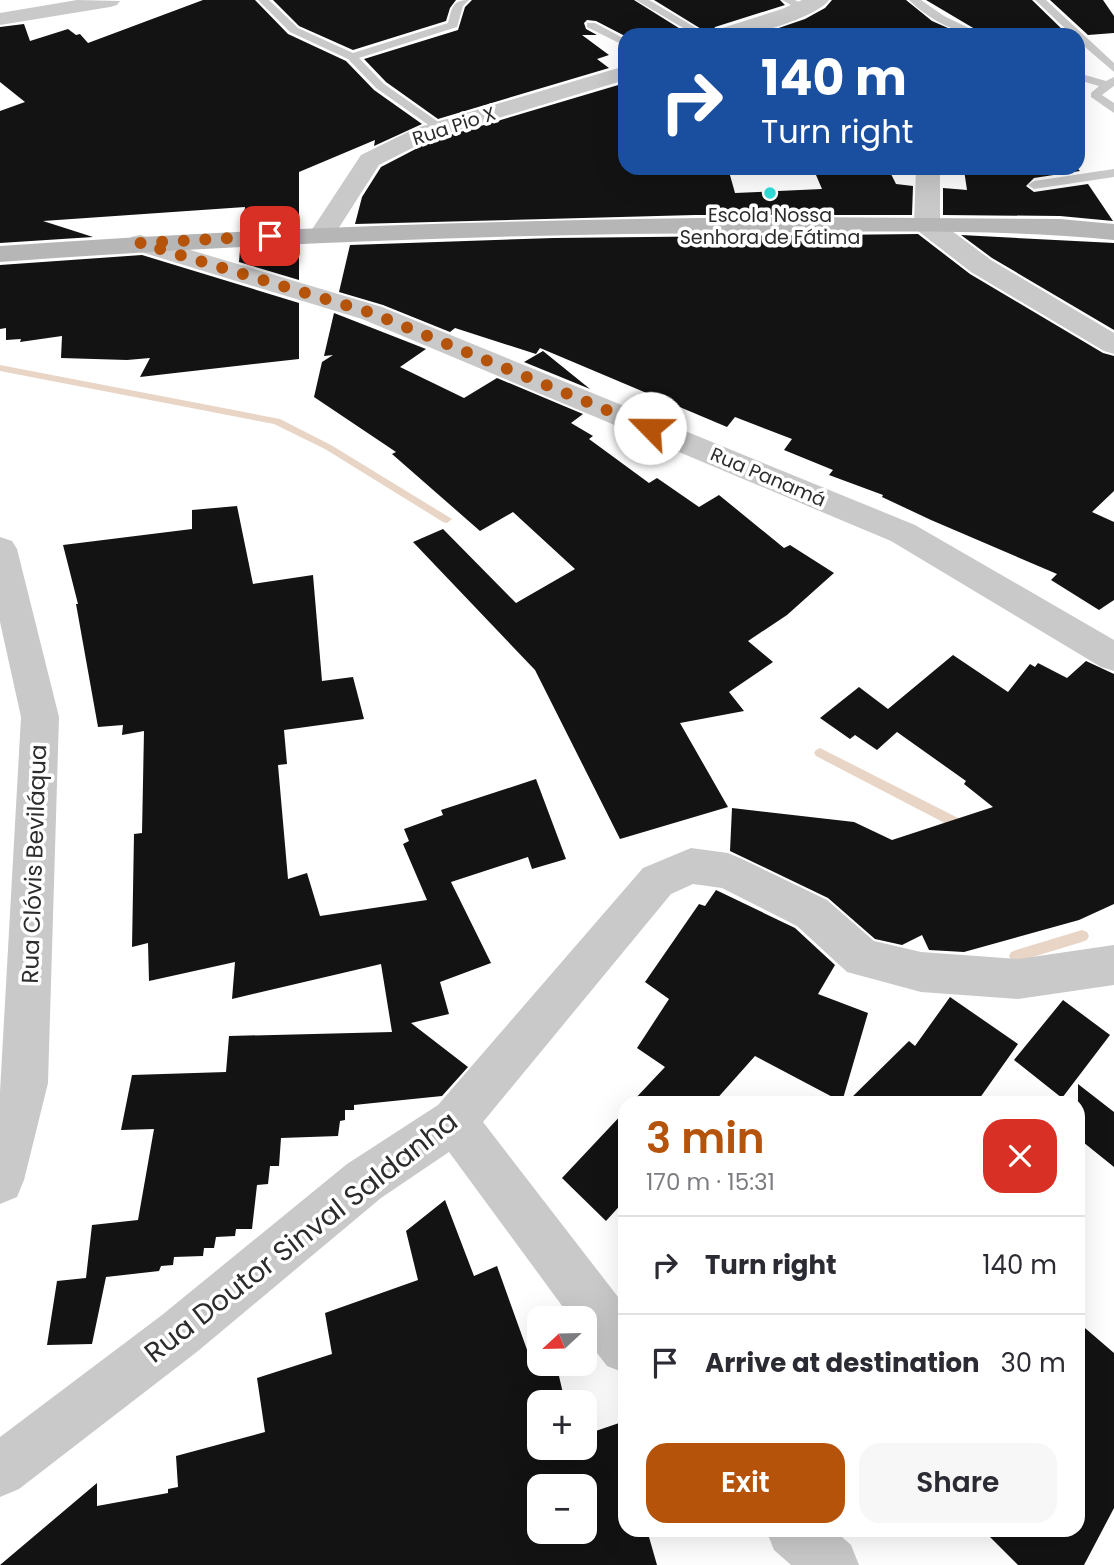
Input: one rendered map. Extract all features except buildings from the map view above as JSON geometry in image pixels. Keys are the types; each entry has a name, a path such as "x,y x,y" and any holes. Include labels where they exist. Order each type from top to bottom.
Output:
{"street":[{"path":"0,19 111,1"},
{"path":"746,28 802,10"},
{"name":"Rua Pio X","path":"322,234 370,160 424,133 618,75"},
{"path":"928,175 928,225"},
{"path":"140,243 322,234 640,225 928,225 1060,227 1114,232"},
{"path":"928,225 981,266 1114,345"},
{"name":"Rua Panamá","path":"0,254 140,243 372,313 903,533 1114,657"},
{"name":"Rua Clóvis Beviláqua","path":"0,549 40,717 25,1083 0,1180"},
{"name":"Rua Doutor Sinval Saldanha","path":"0,1469 180,1333 364,1181 454,1121 657,881 691,866 728,871 812,913 862,958 920,972 1018,979 1114,965"},
{"path":"454,1121 618,1339"},
{"path":"801,1537 831,1565"}],"lane":[{"path":"263,0 295,30 352,57 380,86 441,128"},
{"path":"352,57 453,25 458,5 464,0"},
{"path":"641,0 691,28"},
{"path":"914,0 940,18 962,28"},
{"path":"1040,0 1070,28"},
{"path":"591,25 618,39"},
{"path":"1085,42 1114,69"},
{"path":"1085,77 1111,82"},
{"path":"1085,96 1095,94 1111,82"},
{"path":"1095,94 1114,109"},
{"path":"1034,185 1114,173"}],"waterway":[{"path":"0,368 277,421 328,447 447,519"},
{"path":"820,753 964,827"},
{"path":"1016,956 1082,936"}],"place":[{"name":"Escola Nossa Senhora de Fátima","path":"770,193"}],"route":[{"path":"270,236 140,243 372,313 650,428"}]}
